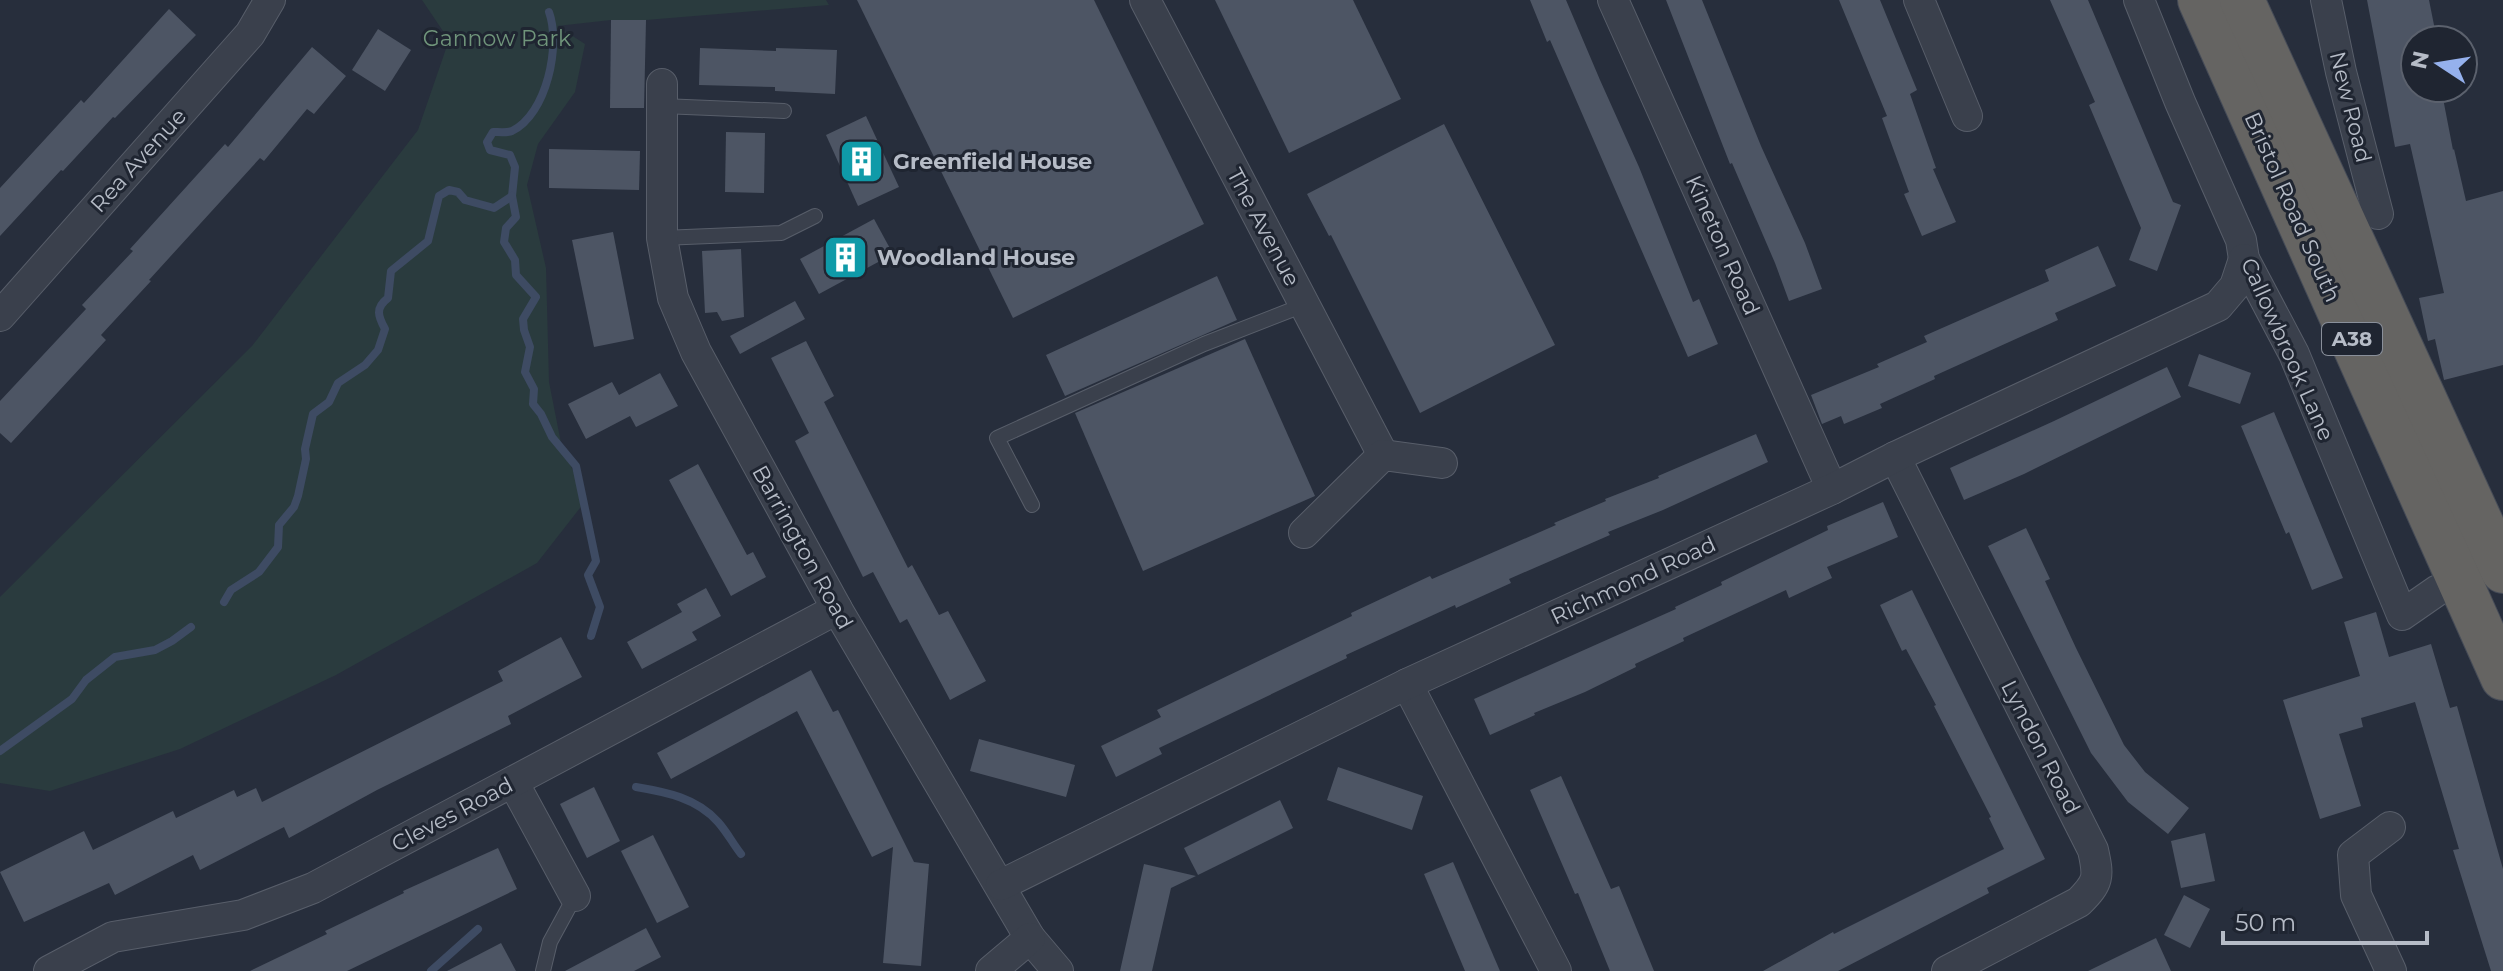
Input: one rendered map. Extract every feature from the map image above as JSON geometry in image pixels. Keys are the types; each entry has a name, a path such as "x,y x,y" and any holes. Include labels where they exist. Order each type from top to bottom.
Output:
{"highway":[{"name":"Bristol Road South","path":"2200,0 2503,678"},
{"name":"Bristol Road South","path":"2242,0 2503,571"}],"street":[{"name":"Rea Avenue","path":"0,316 250,34 270,0"},
{"name":"The Avenue","path":"1145,0 1383,455"},
{"name":"Kineton Road","path":"1613,0 1832,489"},
{"path":"1919,0 1967,116"},
{"name":"Callowbrook Lane","path":"2139,0 2241,240 2244,259 2294,354 2402,615 2438,590"},
{"name":"New Road","path":"2326,0 2341,72 2378,214"},
{"name":"Barrington Road","path":"662,95 662,238 673,298 696,352 837,609 1030,938 1058,971"},
{"name":"Richmond Road","path":"1001,885 1407,684 1832,489 2218,306 2235,286 2244,259"},
{"path":"1304,533 1383,455 1442,463"},
{"name":"Lyndon Road","path":"1895,457 2093,850 2098,872 2094,886 2079,902 1947,971"},
{"name":"Cleves Road","path":"49,971 113,937 243,915 313,888 837,609"},
{"path":"1407,684 1556,971"},
{"path":"513,782 575,896"},
{"path":"2390,827 2353,855 2356,895 2391,971"},
{"path":"991,971 1030,938"}],"lane":[{"path":"662,95 784,111"},
{"path":"662,238 781,233 815,216"},
{"path":"1032,505 997,438 1204,344 1304,305"},
{"path":"543,971 550,942 575,896"}],"green space":[{"name":"Gannow Park","path":"422,0 826,0 829,5 557,26 585,44 575,92 538,144 527,185 546,268 549,382 562,448 587,499 537,563 336,675 180,749 50,791 0,783 0,597 252,346 418,130 449,40"}],"building":[{"path":"857,0 1094,0 1204,224 1013,318"},
{"path":"1215,0 1353,0 1401,99 1289,153"},
{"path":"1530,0 1566,0 1639,167 1693,302 1699,299 1718,344 1688,357"},
{"path":"1666,0 1702,0 1822,289 1789,301 1730,164"},
{"path":"1839,0 1880,0 1917,90 1910,94 1936,168 1933,169 1956,222 1922,236 1904,194 1909,192 1882,118 1887,116"},
{"path":"2050,0 2088,0 2173,202 2181,205 2157,271 2129,260 2141,228 2089,105 2095,102"},
{"path":"2367,0 2429,0 2434,24 2399,24 2399,104 2444,104 2466,201 2503,191 2503,365 2444,380 2435,339 2428,341 2419,298 2444,293 2410,144 2395,147"},
{"path":"169,9 196,35 61,170 0,236 0,188 81,100 84,103"},
{"path":"611,20 646,20 644,108 610,108"},
{"path":"378,29 411,50 385,91 352,70"},
{"path":"312,47 346,76 314,114 307,109 264,161 260,158 101,335 106,340 11,443 0,433 0,401 86,309 82,305 133,251 130,249 225,144 228,147"},
{"path":"700,48 837,50 835,94 775,91 775,87 699,85"},
{"name":"Greenfield House","path":"866,116 899,187 858,206 826,135"},
{"path":"1444,124 1555,345 1420,413 1331,235 1307,194"},
{"path":"726,132 765,133 764,193 725,192"},
{"path":"549,149 640,151 639,190 549,188"},
{"name":"Woodland House","path":"874,219 893,254 819,294 800,259"},
{"path":"613,232 634,339 594,347 572,240"},
{"path":"2098,246 2116,286 2055,313 2058,320 1880,404 1882,408 1844,424 1841,416 1822,424 1811,395 1879,367 1877,364 1927,342 1924,336 2049,281 2045,270"},
{"path":"741,249 744,317 722,321 717,312 705,313 702,251"},
{"path":"1217,276 1237,320 1065,396 1046,355"},
{"path":"795,301 805,319 740,354 730,336"},
{"path":"1245,339 1315,496 1143,571 1075,413"},
{"path":"806,341 834,396 824,402 908,568 912,565 939,615 948,611 986,681 950,700 907,619 900,623 873,572 863,577 795,441 809,433 771,358"},
{"path":"2199,354 2251,373 2240,404 2188,386"},
{"path":"2167,367 2181,397 1964,500 1950,468"},
{"path":"660,373 678,406 636,427 630,416 586,439 568,404 612,382 619,395"},
{"path":"2274,412 2343,578 2312,590 2241,426"},
{"path":"1756,434 1768,462 1608,532 1610,535 1509,579 1511,583 1346,655 1347,658 1159,748 1162,754 1116,777 1101,746 1161,717 1157,710 1430,576 1432,579 1556,525 1554,523 1605,499"},
{"path":"698,464 747,555 753,552 766,577 731,596 669,480"},
{"path":"1883,502 1898,537 1827,567 1832,578 1789,598 1786,590 1683,638 1684,641 1585,692 1490,735 1474,699 1676,609 1722,585 1721,582 1828,530 1827,526"},
{"path":"2026,528 2050,579 2045,581 2124,745 2145,772 2189,808 2168,834 2128,802 2091,753 1988,546"},
{"path":"706,588 721,616 692,632 697,640 642,669 627,642 682,612 677,604"},
{"path":"1912,590 2045,859 1987,888 1989,893 1838,971 1763,971 1833,932 2004,849 1936,705 1906,649 1902,651 1880,605"},
{"path":"2376,612 2389,657 2431,644 2450,708 2457,706 2503,869 2503,971 2491,971 2453,850 2459,849 2415,702 2361,718 2363,727 2339,734 2361,806 2320,819 2283,700 2360,676 2344,622"},
{"path":"561,637 582,677 508,716 511,724 377,790 289,838 284,827 200,870 193,855 115,895 109,883 24,922 0,872 84,831 93,850 173,811 176,818 234,790 237,797 256,788 262,802 503,681 498,671"},
{"path":"811,670 833,712 838,710 914,862 929,864 921,966 883,963 893,847 872,857 797,711 671,779 657,753"},
{"path":"979,739 1075,765 1066,797 970,771"},
{"path":"1338,767 1423,796 1412,830 1327,800"},
{"path":"1561,776 1611,889 1619,886 1654,971 1610,971 1530,790"},
{"path":"594,787 620,841 587,858 560,804"},
{"path":"1280,800 1293,828 1198,875 1184,848"},
{"path":"2205,833 2215,881 2181,888 2171,841"},
{"path":"653,835 689,907 657,923 621,851"},
{"path":"498,848 517,889 347,971 250,971 327,934 325,931 403,891"},
{"path":"1453,862 1500,971 1465,971 1424,874"},
{"path":"1144,864 1196,876 1171,888 1152,971 1120,971"},
{"path":"2184,895 2210,909 2190,948 2164,935"},
{"path":"646,928 661,957 634,971 565,971"},
{"path":"2156,938 2171,971 2088,971"},
{"path":"501,943 516,971 447,971"}],"waterway":[{"path":"549,12 552,60 542,95 524,122 512,131 493,132 487,142 490,150 510,155 515,167 512,196 516,217 506,228 504,242 515,260 516,275 536,297 523,319 530,347 525,372 534,389 533,404 552,437 576,466 596,561 588,575 600,607 591,636"},
{"path":"224,602 231,590 259,572 278,547 279,525 294,507 298,496 313,414 329,402 338,383 365,365 378,350 385,329 379,309 388,298 391,271 428,241 439,196 449,190 458,192 465,200 494,208 512,196"},
{"path":"0,751 72,699 86,680 115,657 155,650 191,627"},
{"path":"636,787 670,794 701,807 718,822 741,854"},
{"path":"431,971 478,929"}],"place":[{"name":"Greenfield House","path":"862,161"},
{"name":"Woodland House","path":"846,257"}]}
